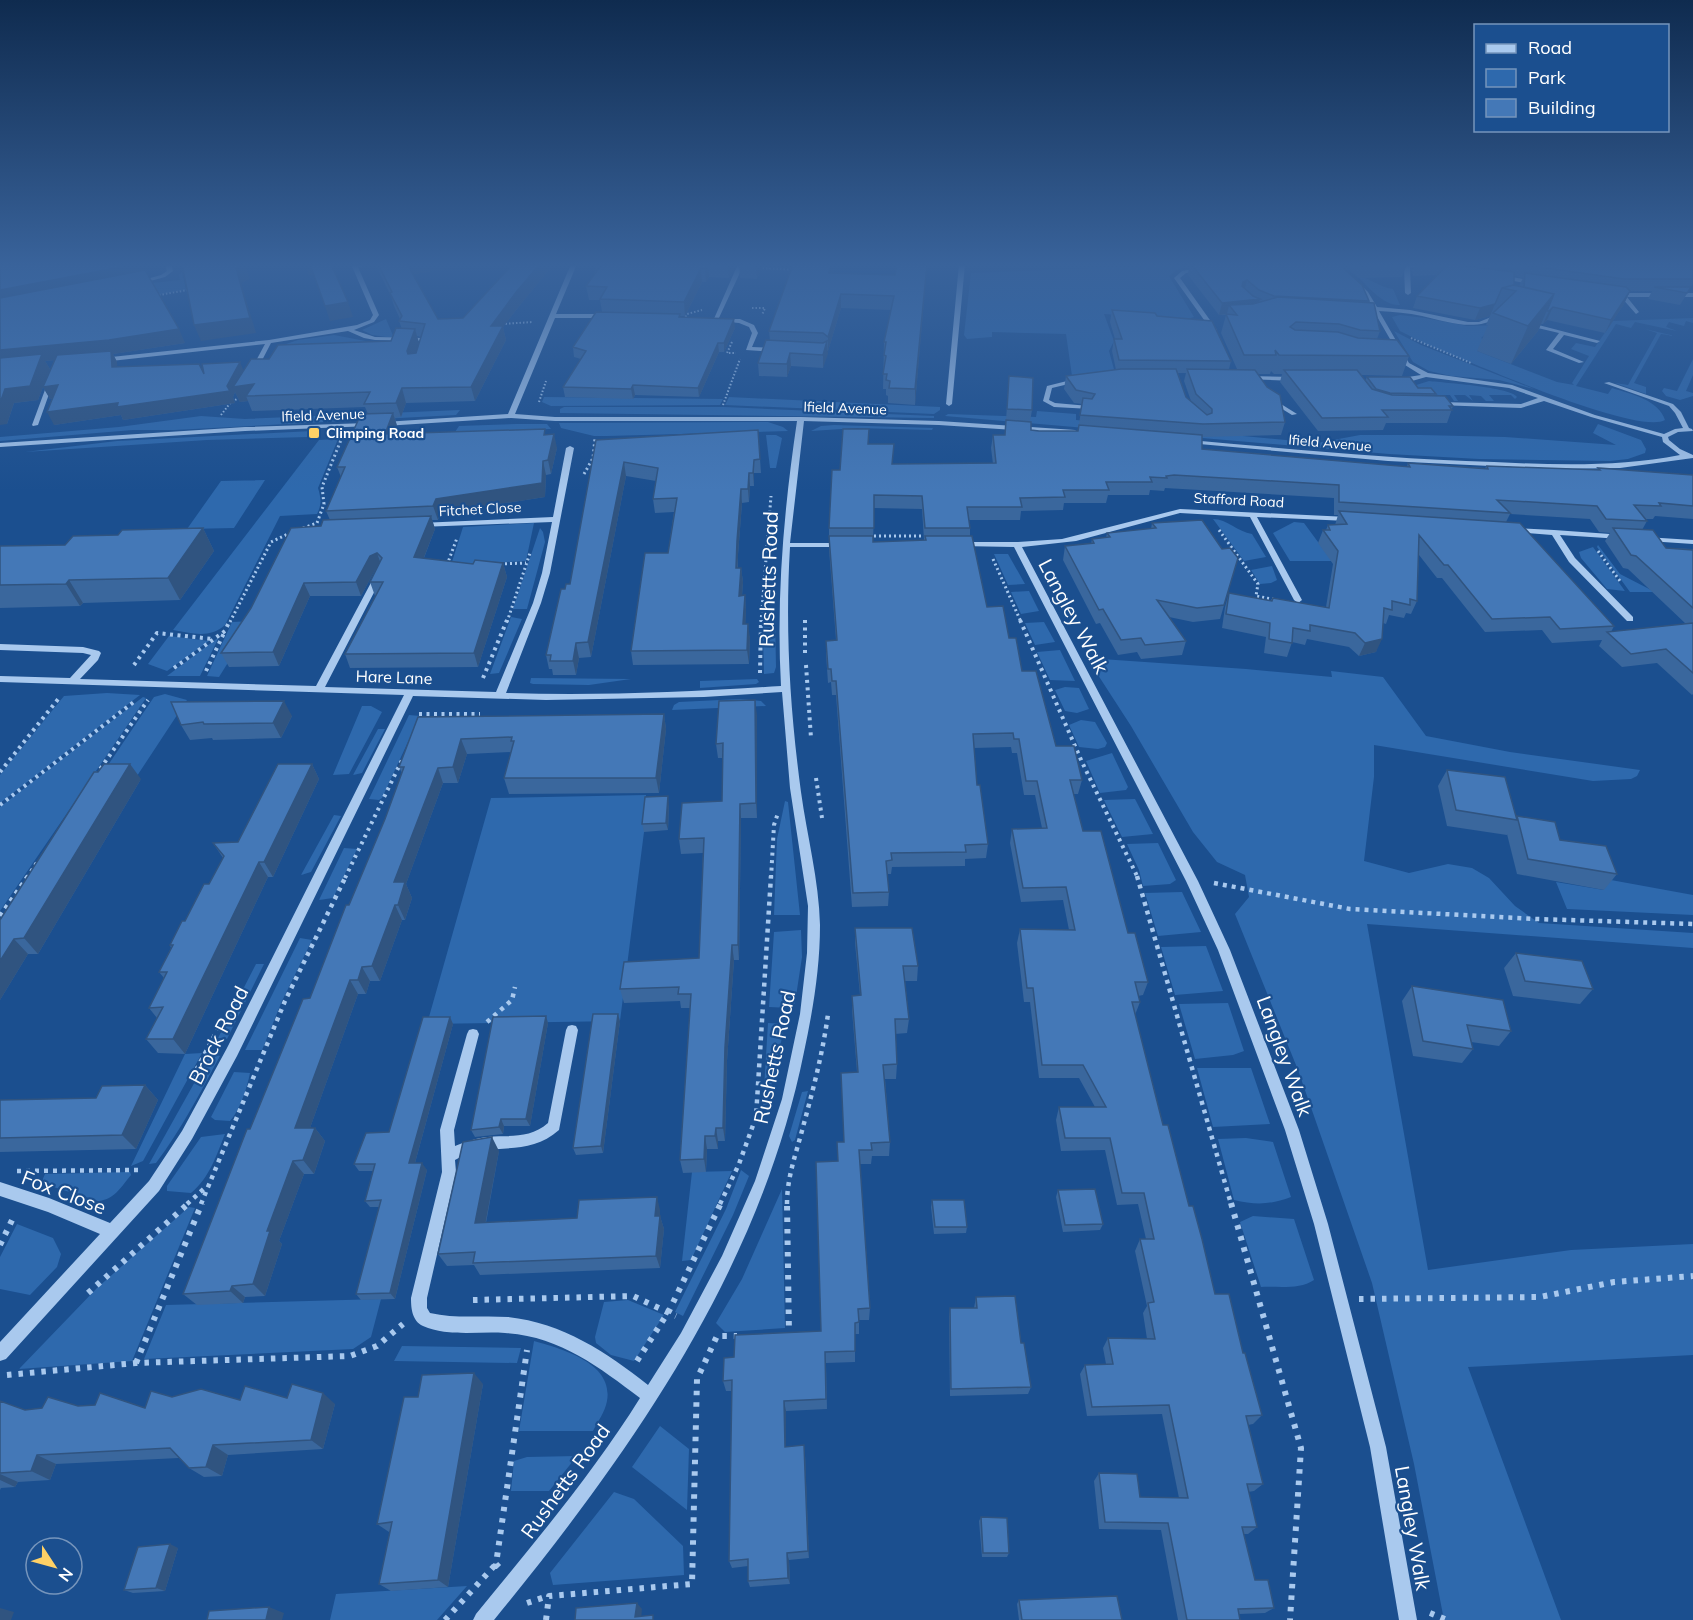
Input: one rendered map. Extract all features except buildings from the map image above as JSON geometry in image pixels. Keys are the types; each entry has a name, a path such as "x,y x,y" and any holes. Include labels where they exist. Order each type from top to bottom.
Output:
{"street":[{"path":"94,361 284,340"},
{"path":"405,340 425,340 419,358"},
{"path":"510,416 543,340"},
{"path":"745,351 751,340"},
{"path":"949,404 955,340"},
{"path":"1393,340 1407,364 1426,375 1504,385 1593,416 1665,436 1677,430 1690,430"},
{"path":"1558,340 1549,350 1581,362"},
{"path":"1591,340 1597,341"},
{"path":"237,399 269,342"},
{"path":"745,351 781,350"},
{"path":"1392,354 1402,355"},
{"path":"35,425 55,369"},
{"path":"1392,380 1412,379 1426,375"},
{"path":"1235,378 1257,381 1300,379"},
{"path":"1088,379 1049,387 1046,401 1054,405 1089,408"},
{"path":"1607,383 1671,405 1690,430"},
{"path":"1267,397 1294,414"},
{"path":"1433,404 1521,406 1546,398"},
{"name":"Ifield Avenue","path":"0,445 510,416 555,419 801,419 949,424 1085,433"},
{"name":"Rushetts Road","path":"482,1620 588,1487 650,1396 728,1261 760,1186 784,1113 802,1040 809,991 814,918 800,824 787,690 784,625 786,545 801,419"},
{"path":"1665,436 1665,441 1670,447 1690,457"},
{"name":"Ifield Avenue","path":"1184,441 1383,459 1524,466 1621,467 1650,465 1690,457"},
{"path":"500,695 537,603 546,573 570,448"},
{"name":"Stafford Road","path":"946,544 1018,548 1077,539 1161,514 1200,511 1352,520"},
{"path":"1252,513 1298,600"},
{"name":"Fitchet Close","path":"415,525 556,519"},
{"path":"1506,529 1625,537"},
{"path":"1554,532 1572,560 1630,619"},
{"path":"1636,538 1693,542"},
{"path":"786,545 852,544"},
{"name":"Langley Walk","path":"1018,548 1192,880 1224,950 1292,1130 1321,1224 1378,1447 1408,1620"},
{"path":"319,689 381,571"},
{"path":"0,647 96,652 95,658 73,681"},
{"name":"Hare Lane","path":"0,679 73,681 156,688 199,685 432,694 590,697 787,690"},
{"name":"Brock Road","path":"0,1353 154,1186 187,1136 232,1052 410,693"},
{"path":"450,1156 478,1145 529,1141 547,1134 554,1126 572,1030"},
{"path":"473,1034 447,1130 449,1172 419,1298 419,1310 425,1319 437,1323 530,1328 585,1348 650,1396"},
{"name":"Fox Close","path":"0,1189 50,1205 113,1232"}],"path":[{"path":"732,340 728,353 745,351"},
{"path":"517,402 539,402 546,381"},
{"path":"220,417 231,402 237,399"},
{"path":"722,406 734,406"},
{"path":"199,685 271,542 317,522 324,504 322,487 348,426"},
{"path":"1200,511 1209,517 1258,585 1256,596 1296,604 1298,600"},
{"path":"480,685 509,616 538,519"},
{"path":"1018,548 990,553 1082,762 1136,872 1301,1449 1290,1620"},
{"path":"492,565 526,563"},
{"path":"446,567 458,566"},
{"path":"93,780 166,674 225,631"},
{"path":"139,665 132,664 158,633 214,639"},
{"path":"0,772 73,681"},
{"path":"0,805 140,697 156,688"},
{"path":"418,725 432,694"},
{"path":"136,1363 285,1001 408,747"},
{"path":"626,1378 669,1311 739,1164 756,1117 774,825 780,804"},
{"path":"0,916 40,858"},
{"path":"1192,880 1249,888 1350,909 1536,919 1693,924"},
{"path":"473,1034 513,1000 515,987"},
{"path":"187,1088 220,1026"},
{"path":"131,1179 144,1163"},
{"path":"10,1172 139,1170"},
{"path":"86,1295 210,1183"},
{"path":"1341,1299 1540,1297 1614,1282 1693,1276"},
{"path":"468,1300 633,1296 669,1311 691,1326 717,1336"},
{"path":"0,1375 136,1363 350,1356 377,1346 419,1310"},
{"path":"445,1620 496,1564 530,1328"},
{"path":"10,1374 17,1366"},
{"path":"496,1564 526,1603"},
{"path":"520,1611 526,1603 549,1596"}],"green space":[{"path":"298,340 358,340 376,343 283,345"},
{"path":"1067,340 1113,340 1109,351 1115,373 1072,376"},
{"path":"1399,340 1411,340 1534,389 1499,380 1451,376 1429,371 1413,362"},
{"path":"1417,340 1484,340 1487,341 1477,351 1557,382 1574,385 1572,383 1589,356 1571,349 1576,343 1595,347 1600,340 1606,340 1576,386 1608,394 1612,388 1636,395 1657,407 1665,420 1648,422 1588,407 1512,380"},
{"path":"1653,340 1658,340 1634,383 1646,387 1646,394 1615,383 1628,385"},
{"path":"1693,359 1693,375 1686,391 1693,393 1693,396 1680,400 1666,396 1662,391 1664,388 1677,391"},
{"path":"1429,381 1491,388 1517,397 1515,399 1511,395 1489,395 1494,401 1486,401 1481,396 1469,395 1473,401 1465,395 1454,395 1458,401 1454,401 1450,395 1434,395 1410,387"},
{"path":"544,397 723,399 720,405 551,406 542,402"},
{"path":"729,397 940,407 940,410 934,414 725,405"},
{"path":"564,407 724,407 934,416 934,418 560,413 560,409"},
{"path":"460,410 456,415 174,430 133,430 0,441 0,437 119,427 201,416 245,419"},
{"path":"1037,411 1076,414 1076,420 1317,443 1360,435 1421,435 1505,437 1616,445 1593,433 1598,424 1641,440 1646,449 1645,453 1628,459 1610,461 1479,459 1389,454 945,416 948,414 1036,417"},
{"path":"768,422 788,431 594,436 561,428 559,423"},
{"path":"547,424 551,429 455,432 459,426"},
{"path":"821,426 933,428 932,430 857,428 811,431"},
{"path":"312,431 308,437 207,440 25,452 117,441"},
{"path":"766,435 776,435 782,438 776,468 770,468"},
{"path":"338,439 318,488 320,507 317,514 280,516 225,625 207,634 173,630 319,440"},
{"path":"265,480 234,528 187,529 221,481"},
{"path":"1213,519 1252,534 1266,557 1244,561"},
{"path":"1294,522 1304,523 1332,561 1290,561 1273,533"},
{"path":"534,523 526,561 451,565 463,527"},
{"path":"540,528 545,542 527,609 513,609"},
{"path":"1598,545 1620,574 1655,592 1630,592 1597,547"},
{"path":"1593,547 1625,591 1607,589 1581,558 1579,552"},
{"path":"994,554 1008,554 1025,584 1008,585"},
{"path":"1272,566 1277,580 1260,584 1251,570"},
{"path":"1029,591 1039,611 1021,614 1011,592"},
{"path":"764,615 775,615 776,667 774,673 764,674 763,635"},
{"path":"511,617 522,619 499,673 490,674"},
{"path":"254,621 219,677 207,676 232,622"},
{"path":"1044,622 1055,642 1035,645 1025,623"},
{"path":"169,636 209,641 167,671 148,664"},
{"path":"219,637 200,676 167,676"},
{"path":"1060,650 1075,681 1050,680 1037,652"},
{"path":"1087,658 1332,677 1331,671 1383,677 1426,736 1510,752 1640,770 1637,776 1631,779 1593,781 1374,745 1374,777 1364,861 1409,873 1448,864 1472,868 1489,878 1515,906 1539,923 1693,933 1693,948 1367,924 1428,1270 1571,1250 1693,1244 1693,1355 1468,1367 1561,1620 1444,1620 1414,1464 1372,1283 1298,1070 1235,914 1249,897 1245,875 1217,862 1193,832 1131,726"},
{"path":"531,678 631,679 589,685 533,684 530,683"},
{"path":"757,679 759,682 756,684 700,688 700,681"},
{"path":"1065,687 1079,688 1089,709 1077,713 1065,711 1055,690"},
{"path":"107,693 140,695 0,803 0,775 64,696"},
{"path":"165,694 187,700 137,776 100,777 154,697"},
{"path":"143,697 146,698 0,911 0,807"},
{"path":"740,699 761,701 766,706 672,710 679,702"},
{"path":"362,706 371,706 382,712 349,774 333,775"},
{"path":"409,715 420,716 382,798 369,799"},
{"path":"1081,720 1095,722 1107,743 1105,747 1098,749 1079,747 1069,725"},
{"path":"378,729 385,729 362,773 353,775"},
{"path":"1112,753 1128,787 1126,790 1100,793 1086,761"},
{"path":"646,795 644,832 620,1021 427,1024 491,798"},
{"path":"1135,799 1153,834 1122,837 1104,800"},
{"path":"785,801 788,802 800,915 774,915 777,839"},
{"path":"334,815 341,816 311,872 301,875"},
{"path":"1158,843 1176,880 1170,884 1143,886 1139,870 1127,844"},
{"path":"344,848 357,849 333,898 319,900"},
{"path":"1600,878 1693,895 1693,915 1567,909 1556,882 1604,890"},
{"path":"1182,892 1201,932 1158,936 1145,893"},
{"path":"801,930 802,957 795,1003 790,1008 769,1007 774,932"},
{"path":"300,938 312,940 282,1001 262,1050 245,1050"},
{"path":"1206,946 1223,991 1175,995 1161,947"},
{"path":"256,964 264,964 227,1039 218,1038"},
{"path":"1228,1003 1244,1051 1233,1055 1195,1059 1179,1004"},
{"path":"768,1023 785,1024 767,1105 763,1105"},
{"path":"202,1053 143,1161 131,1166 185,1054"},
{"path":"211,1053 220,1056 198,1097 156,1163 149,1164"},
{"path":"1197,1068 1251,1068 1270,1124 1213,1127"},
{"path":"234,1072 250,1073 243,1098 230,1121 215,1120 211,1117"},
{"path":"808,1091 795,1140 792,1142 789,1136 802,1092"},
{"path":"225,1134 212,1166 198,1187 191,1193 167,1191 167,1186 201,1137"},
{"path":"1246,1138 1273,1142 1291,1197 1276,1202 1262,1203 1234,1200 1218,1139"},
{"path":"741,1170 749,1176 733,1215 683,1316 675,1312 726,1209"},
{"path":"732,1171 691,1260 682,1261 692,1172"},
{"path":"130,1172 131,1175 117,1192 98,1201 41,1183 45,1174"},
{"path":"782,1189 785,1328 725,1332 716,1323 742,1279"},
{"path":"189,1207 195,1208 132,1361 19,1369 97,1288"},
{"path":"1253,1216 1294,1219 1314,1280 1295,1286 1261,1287 1240,1222"},
{"path":"17,1224 53,1238 61,1254 57,1267 30,1295 0,1289 0,1257"},
{"path":"381,1299 371,1337 353,1349 144,1359 166,1305"},
{"path":"628,1300 664,1315 634,1361 611,1355 596,1343 595,1337 604,1302"},
{"path":"534,1341 571,1353 594,1367 602,1377 607,1388 607,1401 593,1431 519,1431"},
{"path":"402,1346 521,1348 517,1363 394,1361"},
{"path":"660,1426 689,1449 687,1510 632,1467"},
{"path":"577,1456 549,1491 511,1491 514,1461 527,1457"},
{"path":"614,1492 634,1499 683,1546 684,1575 553,1585 550,1573"},
{"path":"467,1586 437,1620 330,1620 336,1594"}],"place":[{"name":"Climping Road","path":"314,433"}]}
